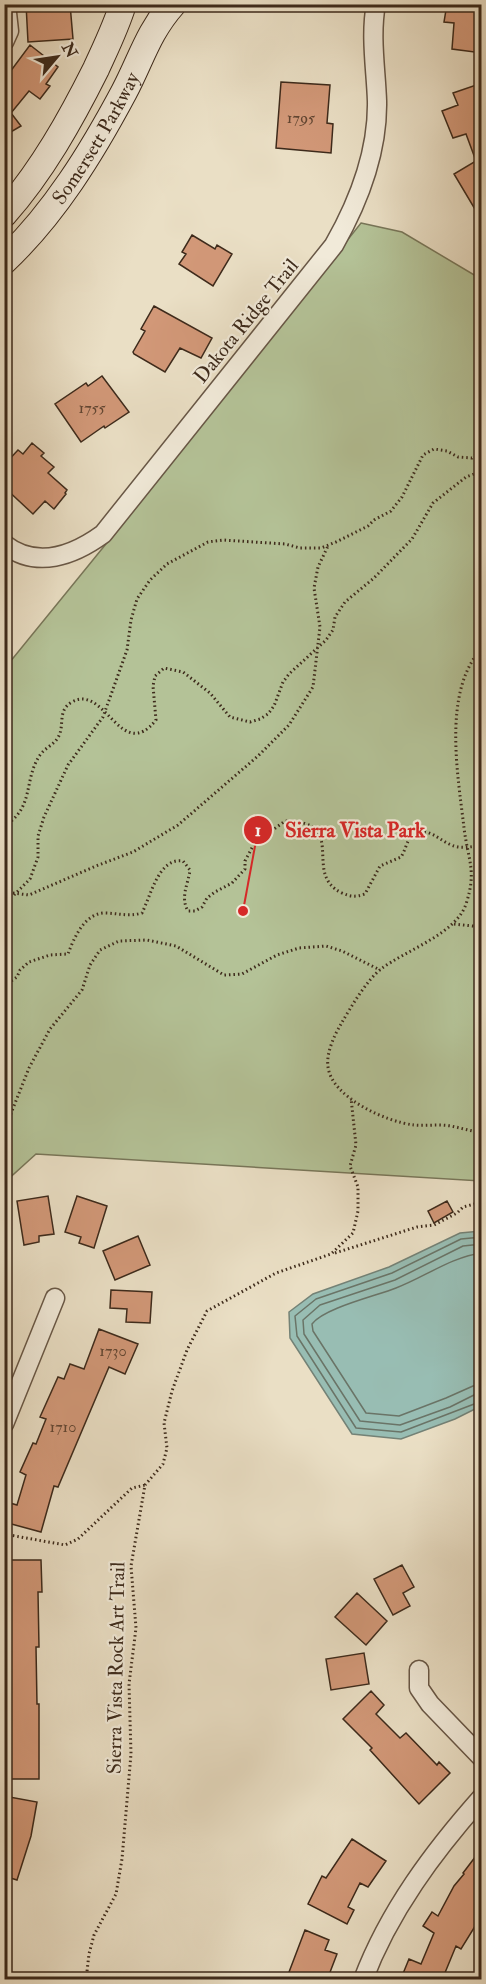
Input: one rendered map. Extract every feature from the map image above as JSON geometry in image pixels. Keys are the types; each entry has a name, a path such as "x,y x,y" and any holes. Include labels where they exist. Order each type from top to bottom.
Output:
{"main road":[{"name":"Somersett Parkway","path":"4,214 48,154 79,103 117,26 123,4"},
{"name":"Somersett Parkway","path":"4,261 34,230 67,187 124,92 151,33 173,4"}],"street":[{"path":"4,42 9,31 6,4"},
{"name":"Dakota Ridge Trail","path":"4,544 30,557 49,558 69,555 104,534 334,245 360,194 370,160 377,105 374,25 376,4"},
{"path":"4,1424 55,1298"},
{"path":"419,1670 419,1688 430,1704 482,1758"},
{"path":"363,1980 380,1939 416,1878 482,1797"}],"path":[{"path":"14,895 30,879 38,858 38,836 44,817 68,765 94,732 105,712 127,650 131,620 137,599 150,580 167,564 208,542 285,544 300,548 321,548 329,545 351,536 391,511 402,497 423,455 434,449 447,451 458,457 472,458 480,452 482,446"},
{"path":"4,826 20,815 40,754 57,739 63,710 71,702 81,699 91,702 105,712 120,728 137,734 150,728 156,720 153,686 155,676 164,668 173,668 191,676 210,693 230,717 250,722 268,714 289,674 327,640 333,630 335,617 345,602 374,578 412,539 433,503 466,477 482,471"},
{"path":"4,892 29,895 133,852 178,825 258,756 289,725 314,687 320,627 314,588 318,567 329,545"},
{"path":"482,648 469,663 466,672 459,694 455,730 461,802 467,848 472,863 472,877 466,906 454,924 380,970 346,1016 333,1038 328,1057 328,1069 342,1092 368,1110 403,1123 450,1126 482,1134"},
{"path":"4,986 17,977 20,970 29,962 50,955 68,954 83,925 95,915 104,913 120,916 142,914 163,867 176,860 183,861 189,870 184,904 188,911 195,911 202,907 207,898 232,883 244,869 245,861 254,844 285,821 298,822 314,828 322,840 326,880 338,891 355,897 364,894 380,866 401,857 410,837 418,833 424,831 433,834 453,846 467,848 482,846"},
{"path":"454,924 482,927"},
{"path":"4,1131 29,1068 50,1029 82,990 90,965 100,950 119,941 147,940 176,946 224,975 242,974 277,955 299,948 326,946 342,951 380,970"},
{"name":"Sierra Vista Rock Art Trail","path":"86,1980 88,1954 94,1935 116,1894 122,1859 131,1754 129,1684 135,1628 132,1566 145,1485 163,1464 167,1448 164,1423 172,1391 187,1350 207,1311 276,1272 331,1254 353,1233 358,1212 358,1187 350,1166 356,1145 351,1098"},
{"path":"331,1254 417,1227 434,1225 457,1213 463,1207 482,1202"},
{"path":"4,1534 65,1545 78,1539 132,1488 145,1485"}],"green space":[{"path":"361,223 402,232 481,279 481,1181 36,1154 5,1182 5,668"}],"water":[{"path":"481,1231 481,1406 455,1419 401,1439 352,1434 290,1338 289,1312 313,1294 389,1267 460,1233"}],"building":[{"path":"26,4 70,4 73,39 28,42"},
{"path":"447,4 482,4 482,53 452,49 454,23 444,22"},
{"path":"30,45 58,67 46,84 50,86 40,99 29,91 11,113 21,126 4,136 4,80"},
{"path":"281,82 330,85 327,123 333,124 331,153 276,148"},
{"path":"482,83 482,221 454,174 476,161 466,134 453,138 442,111 458,105 453,93"},
{"path":"192,235 215,249 217,245 232,254 213,286 179,264 186,254 182,252"},
{"path":"154,306 212,338 201,358 180,348 165,372 134,354 145,331 141,329"},
{"path":"102,376 129,412 81,442 55,404 86,383 88,386"},
{"path":"32,443 44,453 41,456 54,467 48,473 67,490 54,509 45,501 33,514 4,487 4,465 18,450 23,454"},
{"path":"48,1196 54,1234 39,1236 39,1242 24,1245 17,1201"},
{"path":"77,1196 107,1206 94,1248 79,1243 81,1237 65,1232"},
{"path":"447,1201 453,1212 434,1223 428,1211"},
{"path":"138,1236 150,1265 115,1280 103,1251"},
{"path":"111,1290 152,1292 150,1323 126,1322 127,1309 110,1308"},
{"path":"99,1329 138,1344 125,1374 109,1367 58,1487 54,1486 41,1532 4,1522 10,1503 17,1505 26,1475 20,1472 33,1443 36,1444 46,1419 40,1417 58,1377 64,1379 70,1364 84,1369"},
{"path":"4,1560 41,1560 42,1592 38,1592 39,1647 36,1647 39,1779 4,1779 4,1705 7,1705 7,1678 4,1678"},
{"path":"402,1565 414,1587 403,1593 410,1606 393,1615 374,1579"},
{"path":"357,1593 387,1621 366,1645 335,1617"},
{"path":"364,1653 369,1684 331,1690 326,1659"},
{"path":"371,1691 384,1705 376,1714 400,1738 406,1733 437,1765 439,1762 450,1773 419,1804 370,1750 372,1748 343,1719"},
{"path":"4,1796 37,1802 31,1836 17,1880 4,1876"},
{"path":"352,1839 386,1861 368,1887 360,1883 348,1907 354,1910 347,1924 308,1904 322,1876 326,1878"},
{"path":"482,1848 482,1915 461,1949 456,1946 442,1980 411,1980 402,1976 409,1959 421,1964 434,1933 423,1926 432,1912 438,1916 454,1886"},
{"path":"305,1930 329,1940 325,1950 337,1954 327,1980 286,1980"}],"place":[{"name":"Sierra Vista Park","path":"243,911"}]}
